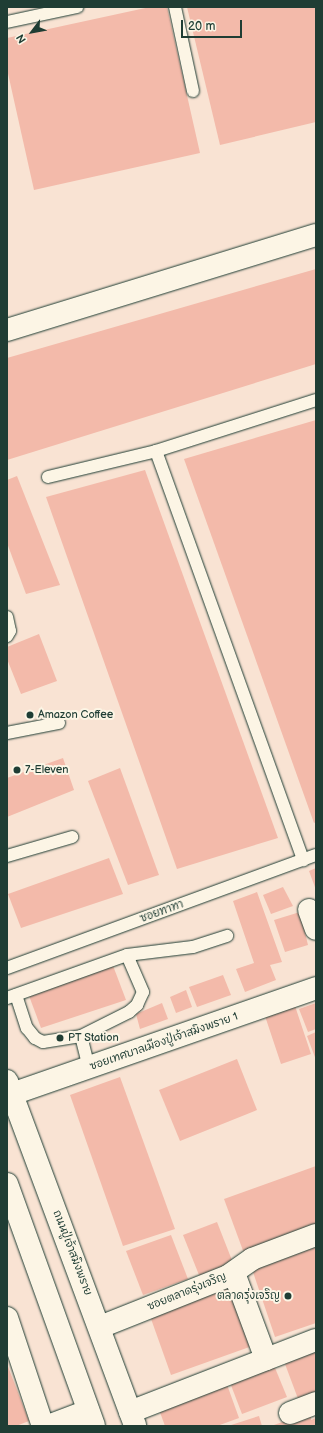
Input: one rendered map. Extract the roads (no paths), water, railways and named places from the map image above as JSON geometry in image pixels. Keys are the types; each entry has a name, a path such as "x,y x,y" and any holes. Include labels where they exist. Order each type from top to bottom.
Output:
{"street":[{"path":"7,330 316,236"},
{"name":"ซอยเทศบาลเมืองปู่เจ้าสมิงพราย 1","path":"9,1090 89,1068 316,988"},
{"name":"ถนนปู่เจ้าสมิงพราย","path":"9,1090 100,1327 133,1419"},
{"path":"7,1184 91,1418 48,1426"},
{"name":"ซอยตลาดรุ่งเจริญ","path":"100,1327 234,1273 247,1262 316,1235"},
{"path":"234,1273 266,1359"},
{"path":"7,1318 43,1426"},
{"path":"133,1419 266,1359 316,1340"},
{"path":"290,1413 316,1403"}],"lane":[{"path":"7,22 77,7"},
{"path":"175,7 192,92"},
{"path":"48,477 156,451 316,400"},
{"path":"156,451 303,860"},
{"path":"7,617 10,631 7,636"},
{"path":"7,734 58,723"},
{"path":"7,856 72,837"},
{"name":"ซอยทาทา","path":"7,968 316,855"},
{"path":"128,955 143,992 137,1005 107,1024 81,1036 43,1042 35,1038 27,1028 11,996 128,955 193,947 227,936"},
{"path":"81,1036 89,1068"}],"place":[{"name":"Amazon Coffee","path":"30,715"},
{"name":"7-Eleven","path":"17,770"},
{"name":"PT Station","path":"60,1038"},
{"name":"ตลาดรุ่งเจริญ","path":"288,1296"}]}
